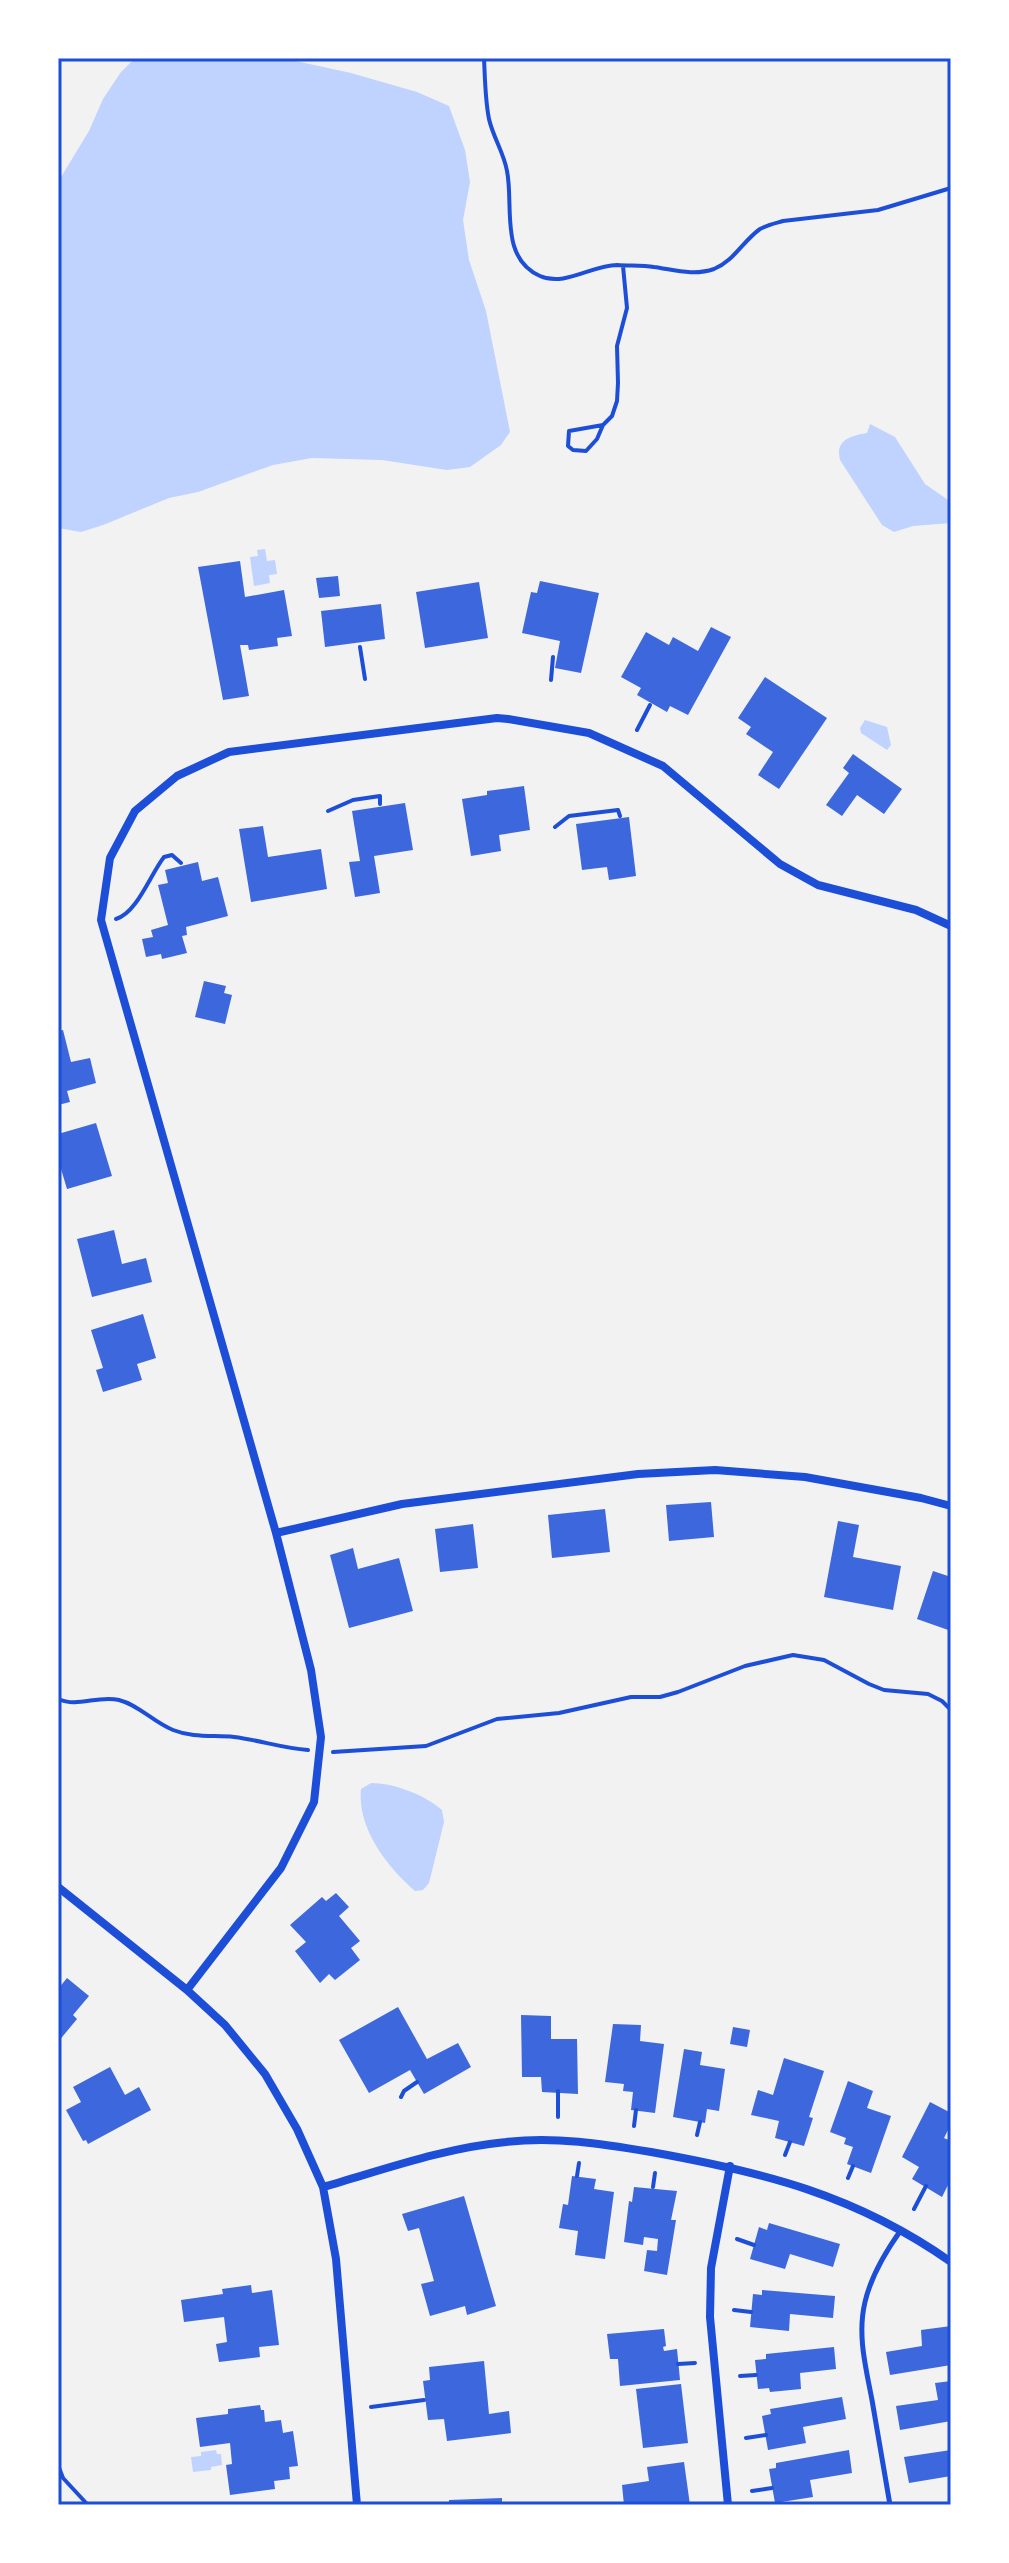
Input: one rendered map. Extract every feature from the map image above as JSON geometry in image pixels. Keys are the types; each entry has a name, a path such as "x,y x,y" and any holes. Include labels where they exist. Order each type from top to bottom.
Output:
{"street":[{"path":"187,1990 281,1868 314,1802 321,1737 318,1706 276,1533 101,920 110,858 135,811 177,776 229,752 497,718 589,733 663,766 780,864 818,885 916,910 951,926"},
{"path":"276,1533 402,1504 638,1474 715,1470 805,1477 951,1506"},
{"path":"58,1887 187,1990 225,2025 265,2074 297,2129 323,2187 336,2259 357,2505"},
{"path":"323,2187 475,2145 536,2139 611,2146 730,2166 826,2194 902,2229 951,2262"},
{"path":"728,2505 710,2317 711,2268 730,2166"}],"lane":[{"path":"890,2505 864,2355 862,2326 865,2302 873,2279 887,2249 902,2229"}],"path":[{"path":"484,58 490,121 507,170 509,225 519,255 527,267 539,276 552,279 609,265 704,272 726,263 750,238 770,225 878,210 951,188"},
{"path":"603,425 569,431 568,446 573,450 586,451 612,416 617,401 617,346 627,308 623,266"},
{"path":"360,647 365,679"},
{"path":"551,680 553,657"},
{"path":"637,730 650,705"},
{"path":"328,811 353,800 380,796 380,804"},
{"path":"555,827 569,816 618,810 620,816"},
{"path":"101,920 125,916 164,857 172,855 181,863"},
{"path":"58,1699 75,1704 115,1699 130,1703 172,1730 192,1735 234,1737 282,1748 371,1751 426,1746 497,1719 559,1713 631,1697 660,1697 745,1666 793,1655 824,1660 884,1690 928,1694 951,1710"},
{"path":"401,2097 417,2082"},
{"path":"558,2091 558,2117"},
{"path":"634,2126 636,2110"},
{"path":"697,2135 700,2122"},
{"path":"785,2155 790,2142"},
{"path":"577,2176 579,2163"},
{"path":"848,2178 853,2166"},
{"path":"653,2187 655,2173"},
{"path":"914,2209 926,2186"},
{"path":"737,2239 754,2245"},
{"path":"734,2310 751,2312"},
{"path":"678,2364 695,2363"},
{"path":"740,2376 756,2375"},
{"path":"371,2407 424,2400"},
{"path":"746,2438 766,2435"},
{"path":"58,2465 63,2478 88,2505"},
{"path":"752,2491 772,2488"}],"water":[{"path":"135,58 282,58 351,73 417,92 449,106 465,150 470,182 463,220 469,260 486,311 510,432 501,445 470,467 447,470 382,460 312,458 273,465 198,492 169,498 81,532 58,528 58,182 89,131 103,99 121,72"},
{"path":"870,424 895,437 925,484 951,502 951,523 913,526 894,532 882,525 840,460 839,453 845,440 867,433"},
{"path":"265,549 267,561 275,560 277,574 269,575 270,583 254,586 250,557 258,556 257,550"},
{"path":"865,720 887,727 891,745 887,750 861,733 860,728"},
{"path":"371,1783 409,1791 442,1810 444,1822 429,1883 423,1890 415,1891 394,1870 369,1832 361,1804 361,1789"},
{"path":"216,2450 217,2454 221,2454 222,2465 193,2472 191,2457"}],"building":[{"path":"240,561 245,597 284,590 292,636 277,638 278,646 249,650 248,645 240,645 249,696 223,700 198,567"},
{"path":"338,576 340,596 319,598 316,578"},
{"path":"540,581 599,593 581,673 555,668 560,641 522,633 531,592 537,593"},
{"path":"479,582 488,638 425,648 416,592"},
{"path":"381,604 385,639 325,647 321,611"},
{"path":"711,627 731,637 688,715 670,706 667,712 637,695 641,688 621,677 646,632 669,645 673,637 698,651"},
{"path":"765,677 827,718 779,789 758,775 773,752 746,734 751,727 738,718"},
{"path":"853,754 902,789 884,814 857,795 842,816 826,805 849,773 843,768"},
{"path":"524,786 530,830 499,835 501,851 471,856 462,799 487,795 487,791"},
{"path":"405,803 413,850 374,856 380,893 355,897 349,862 360,861 352,811"},
{"path":"629,817 636,876 609,880 607,867 582,870 576,824"},
{"path":"263,826 268,857 321,849 327,889 251,902 239,829"},
{"path":"198,862 202,881 218,877 228,916 186,927 187,935 182,936 187,953 162,959 161,954 146,957 142,939 153,937 151,930 168,925 158,885 168,883 165,870"},
{"path":"204,981 226,986 224,993 232,995 225,1024 195,1017"},
{"path":"63,1030 71,1062 90,1058 96,1083 67,1091 70,1102 58,1105 58,1031"},
{"path":"96,1123 112,1176 67,1189 58,1159 58,1134"},
{"path":"114,1230 122,1264 146,1258 152,1282 92,1297 77,1239"},
{"path":"143,1314 156,1358 137,1364 142,1380 103,1392 96,1370 103,1368 91,1330"},
{"path":"711,1502 714,1537 669,1541 666,1505"},
{"path":"605,1509 610,1552 552,1558 548,1515"},
{"path":"838,1521 859,1525 853,1557 901,1566 893,1610 824,1597"},
{"path":"473,1524 478,1568 440,1572 435,1529"},
{"path":"353,1548 358,1569 399,1558 413,1611 349,1628 330,1555"},
{"path":"933,1571 951,1577 951,1631 917,1619"},
{"path":"336,1893 349,1907 339,1916 360,1941 351,1948 360,1960 335,1980 329,1974 320,1983 295,1951 306,1942 290,1925 322,1897 326,1901"},
{"path":"67,1978 89,1996 73,2015 77,2019 58,2042 58,1989"},
{"path":"398,2007 427,2059 458,2043 471,2067 424,2094 410,2070 369,2093 339,2040"},
{"path":"521,2015 551,2016 551,2039 577,2039 578,2094 542,2092 541,2077 522,2077"},
{"path":"613,2024 641,2025 640,2041 664,2044 655,2113 631,2110 633,2092 623,2091 624,2084 605,2082"},
{"path":"733,2027 750,2030 747,2047 730,2044"},
{"path":"684,2049 702,2052 700,2065 725,2069 719,2111 707,2109 705,2123 673,2117"},
{"path":"784,2058 824,2071 809,2117 813,2118 804,2146 775,2138 779,2121 751,2115 758,2090 773,2095"},
{"path":"110,2067 125,2095 139,2087 151,2110 88,2144 86,2140 83,2141 66,2110 81,2102 73,2087"},
{"path":"848,2081 873,2091 867,2108 891,2116 871,2173 847,2164 853,2147 844,2144 846,2138 830,2132"},
{"path":"930,2102 951,2113 951,2124 944,2138 951,2141 951,2179 942,2197 912,2179 919,2167 902,2157"},
{"path":"572,2176 596,2179 594,2189 614,2192 605,2259 575,2255 578,2231 559,2228 563,2204 568,2205"},
{"path":"634,2187 677,2191 671,2220 676,2220 667,2275 644,2271 647,2250 657,2251 658,2239 644,2237 643,2245 624,2242 629,2201 632,2202"},
{"path":"464,2196 496,2306 467,2315 465,2306 430,2316 421,2284 434,2281 419,2228 408,2231 402,2214"},
{"path":"769,2223 840,2244 833,2267 790,2254 785,2269 750,2259 759,2227 767,2230"},
{"path":"251,2285 252,2293 272,2290 279,2345 259,2347 260,2357 219,2362 216,2344 227,2342 224,2317 184,2322 181,2300 223,2294 222,2289"},
{"path":"762,2290 835,2296 833,2318 790,2314 789,2331 750,2327 753,2294 762,2295"},
{"path":"951,2326 951,2365 890,2375 886,2352 922,2346 921,2330"},
{"path":"664,2329 664,2351 677,2349 680,2380 620,2386 618,2359 610,2359 607,2334"},
{"path":"834,2347 836,2369 800,2373 801,2389 770,2392 769,2388 758,2389 755,2360 766,2359 766,2354"},
{"path":"484,2361 489,2414 509,2411 511,2433 447,2441 444,2419 428,2420 423,2381 430,2380 429,2367"},
{"path":"951,2381 951,2421 900,2430 896,2406 938,2400 935,2383"},
{"path":"681,2384 688,2443 643,2448 636,2389"},
{"path":"842,2397 846,2419 803,2427 806,2443 768,2450 762,2416 771,2414 770,2409"},
{"path":"260,2405 264,2410 265,2422 281,2420 283,2433 293,2431 298,2466 289,2467 290,2479 274,2481 275,2489 230,2495 226,2465 232,2464 230,2443 200,2447 196,2418 228,2414 228,2409"},
{"path":"849,2450 852,2473 810,2480 813,2497 775,2503 769,2469 776,2468 776,2463"},
{"path":"951,2450 951,2476 909,2483 904,2457"},
{"path":"684,2462 690,2505 624,2505 622,2485 649,2481 647,2467"},
{"path":"502,2498 502,2505 449,2505 449,2500"}]}
